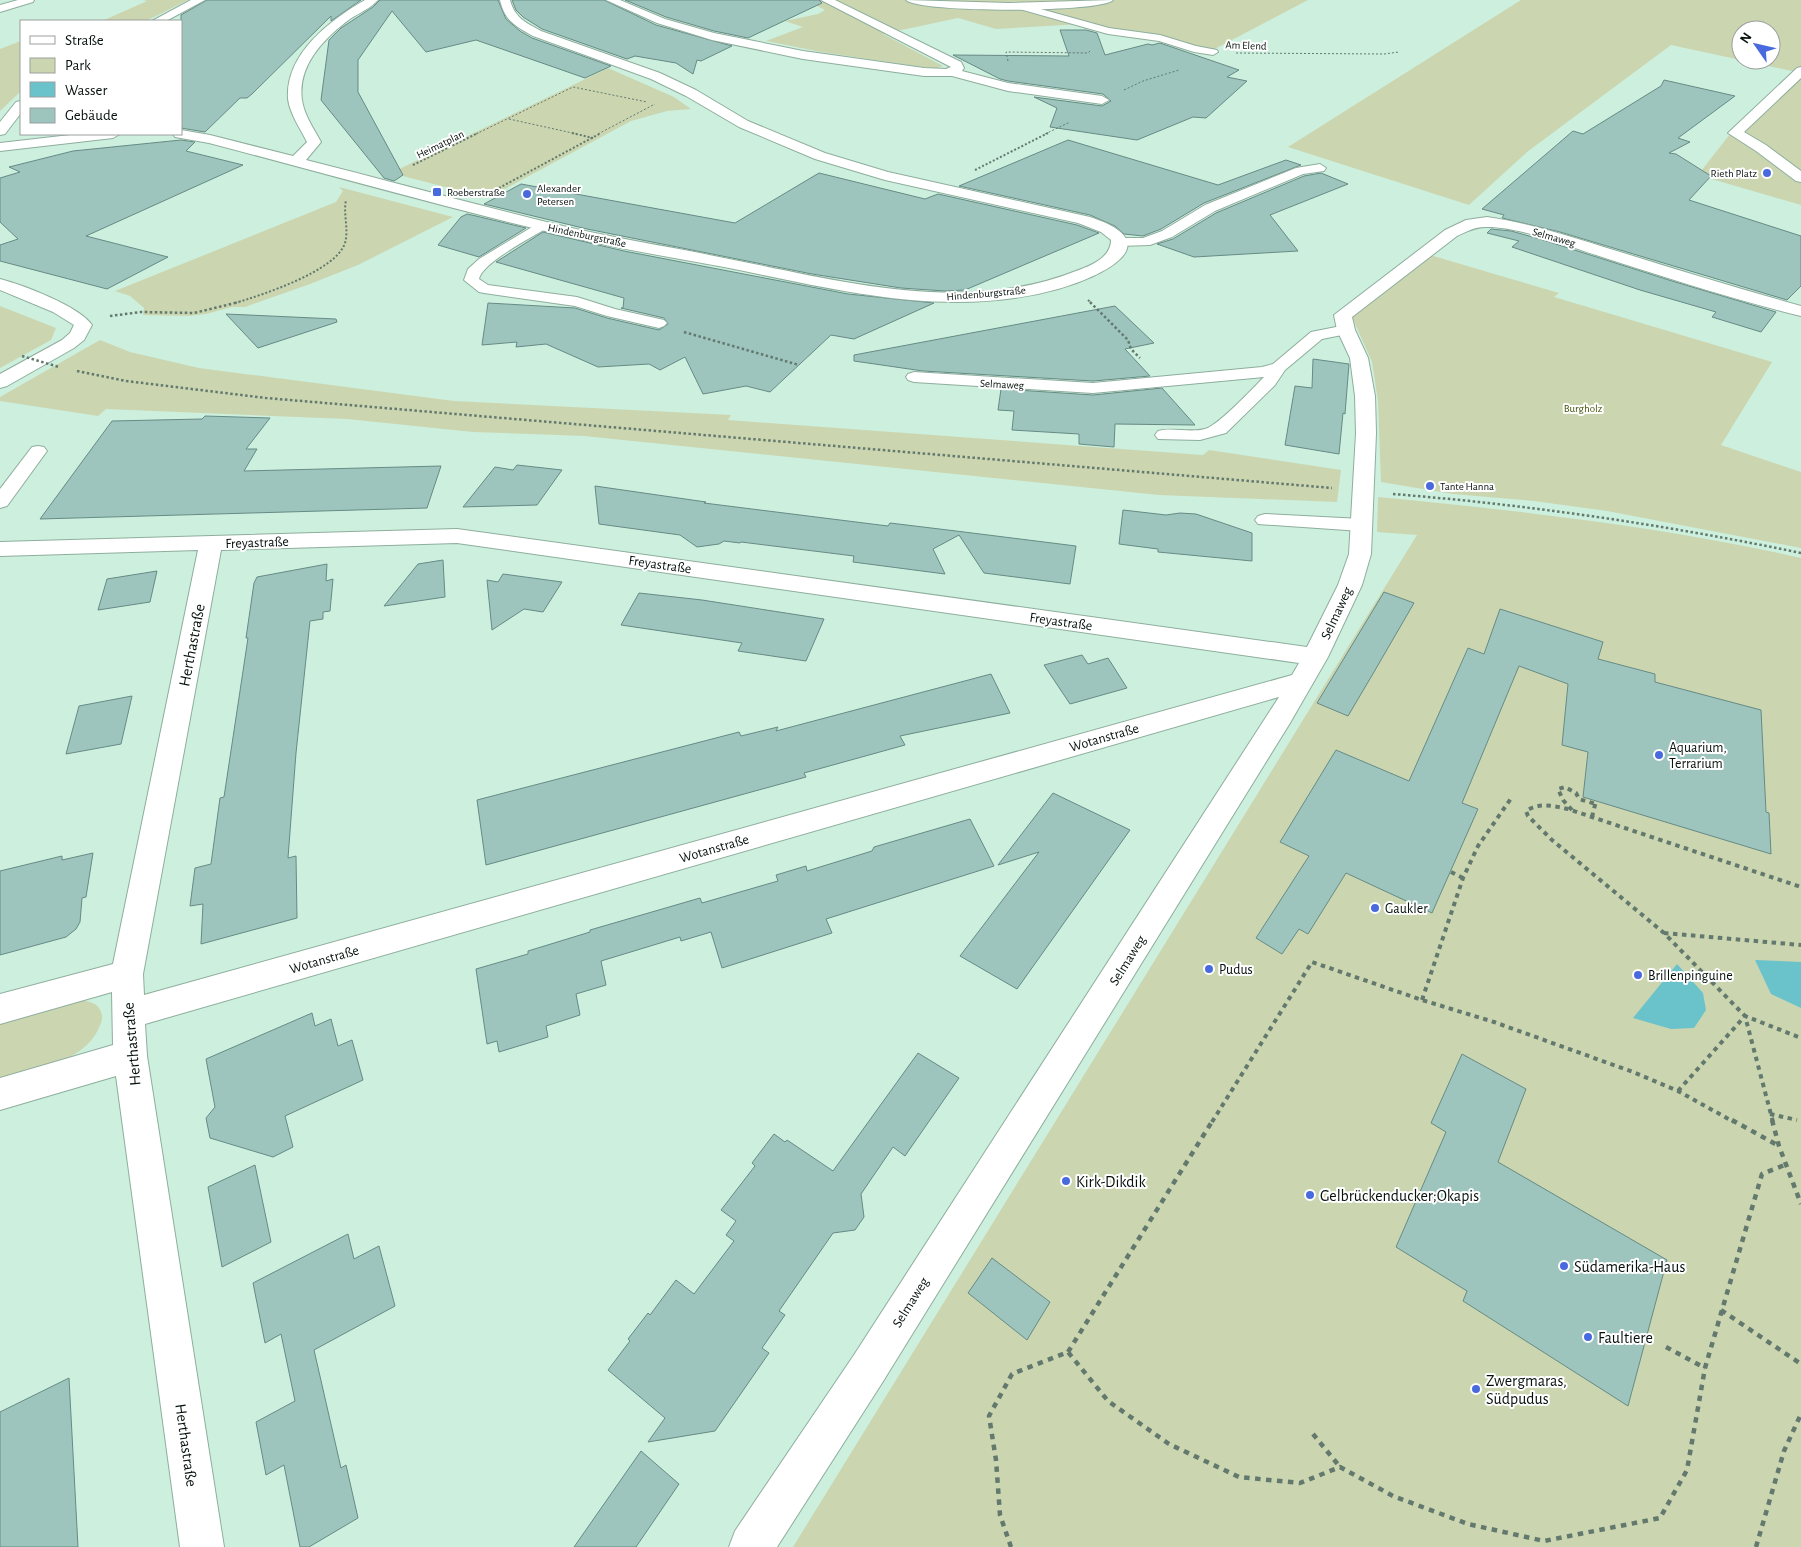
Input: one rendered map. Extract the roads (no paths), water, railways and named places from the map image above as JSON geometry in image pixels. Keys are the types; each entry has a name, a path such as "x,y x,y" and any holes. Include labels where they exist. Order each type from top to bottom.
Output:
{"street":[{"path":"0,9 29,0"},
{"path":"160,20 200,0"},
{"path":"297,161 314,142 299,114 295,99 295,84 302,63 316,43 336,24 373,0"},
{"path":"505,0 506,8 513,18 519,24 535,33 630,66 665,81 748,126 797,147 892,177 1084,220 1111,231 1119,242"},
{"path":"611,0 668,24 759,47 924,72 937,73 955,68"},
{"path":"826,0 982,81 1022,90 1102,100"},
{"path":"911,0 947,6 1019,6 1108,0"},
{"path":"1801,71 1735,133 1761,148 1801,178"},
{"path":"0,131 20,106"},
{"name":"Hindenburgstraße","path":"182,134 210,139 297,161 542,226 724,264 887,294 935,297 1027,290 1084,275 1107,262 1117,250 1119,242"},
{"path":"0,147 104,135"},
{"name":"Selmaweg","path":"752,1547 868,1369 1275,724 1308,669 1357,567 1366,433 1365,396 1359,358 1342,319 1345,312 1450,233 1472,223 1510,225 1537,232 1714,287 1801,311"},
{"path":"0,284 72,314 82,322 83,326 78,336 68,344 0,382"},
{"name":"Freyastraße","path":"0,549 457,536 1308,669"},
{"name":"Herthastraße","path":"202,1547 130,1056 127,974 211,544"},
{"name":"Wotanstraße","path":"128,1014 1308,669"},
{"path":"0,1008 127,974"},
{"path":"0,1094 130,1056"}],"lane":[{"path":"1019,6 1108,31 1160,38 1194,49 1213,52"},
{"path":"1119,242 1145,242 1167,234 1210,208 1300,171 1320,168"},
{"path":"542,226 484,262 473,272 471,280 475,285 477,294 490,302 552,310"},
{"path":"475,285 484,289 577,302 612,313 659,324"},
{"name":"Selmaweg","path":"914,377 1093,388 1264,372 1278,367 1317,335 1346,330"},
{"path":"1164,435 1198,436 1220,429 1269,381 1278,367"},
{"path":"0,502 38,451"},
{"path":"1265,520 1361,524"}],"water":[{"path":"1755,960 1801,962 1801,1008 1771,994"},
{"path":"1677,964 1703,993 1706,1010 1694,1028 1671,1029 1633,1018"}],"place":[{"name":"Rieth Platz","path":"1767,173"},
{"name":"Roeberstraße","path":"437,192"},
{"name":"Alexander Petersen","path":"527,194"},
{"name":"Tante Hanna","path":"1430,486"},
{"name":"Aquarium, Terrarium","path":"1659,755"},
{"name":"Gaukler","path":"1375,908"},
{"name":"Pudus","path":"1209,969"},
{"name":"Brillenpinguine","path":"1638,975"},
{"name":"Kirk-Dikdik","path":"1066,1181"},
{"name":"Gelbrückenducker;Okapis","path":"1310,1195"},
{"name":"Südamerika-Haus","path":"1564,1266"},
{"name":"Faultiere","path":"1588,1337"},
{"name":"Zwergmaras, Südpudus","path":"1476,1389"}],"park label":[{"name":"Burgholz","path":"1583,408"}]}
